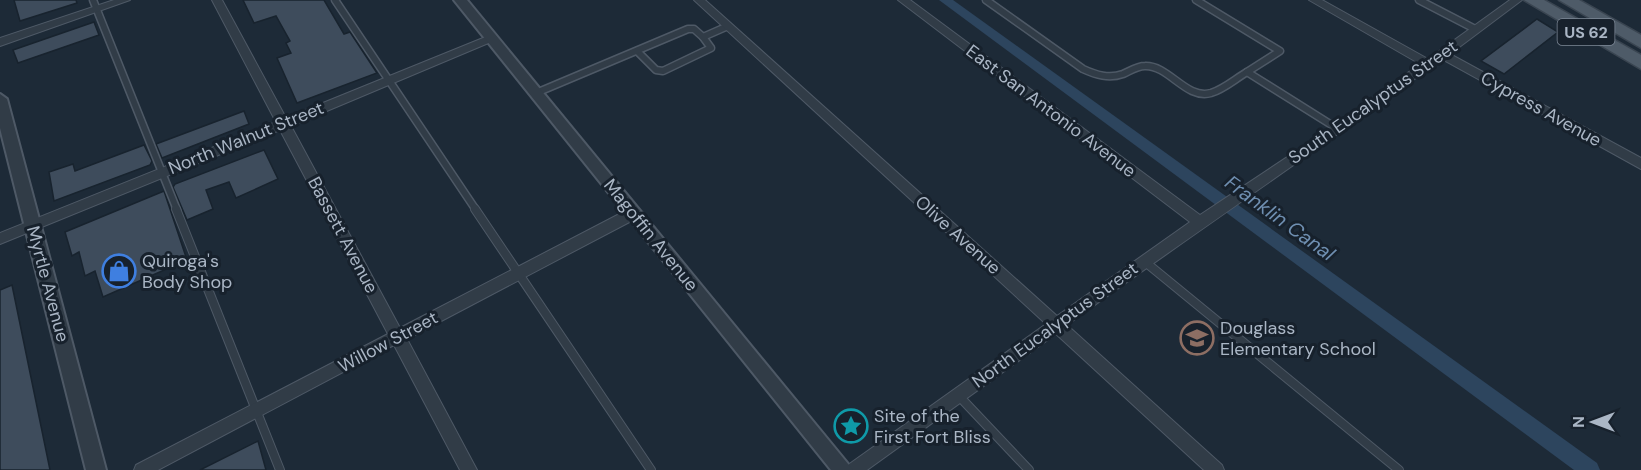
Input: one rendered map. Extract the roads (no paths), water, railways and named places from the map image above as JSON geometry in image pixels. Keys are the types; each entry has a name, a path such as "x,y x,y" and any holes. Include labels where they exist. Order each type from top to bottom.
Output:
{"main road":[{"name":"US 62","path":"1532,0 1641,63"},
{"name":"US 62","path":"1567,0 1641,42"}],"street":[{"path":"0,42 95,5 125,0"},
{"name":"Bassett Avenue","path":"217,0 469,470"},
{"name":"Magoffin Avenue","path":"460,0 843,470"},
{"name":"Olive Avenue","path":"699,0 1216,470"},
{"name":"East San Antonio Avenue","path":"903,0 1200,222"},
{"path":"1314,0 1428,63"},
{"name":"South Eucalyptus Street","path":"1227,202 1338,129 1517,0"},
{"name":"North Walnut Street","path":"0,239 492,39"},
{"name":"Cypress Avenue","path":"1441,54 1641,164"},
{"name":"Myrtle Avenue","path":"0,99 96,470"},
{"name":"North Eucalyptus Street","path":"854,470 1227,202"},
{"name":"Willow Street","path":"142,470 634,213"}],"lane":[{"path":"335,0 651,470"},
{"path":"986,0 1083,69 1098,76 1112,78 1142,67 1153,67 1197,93 1209,94 1280,51 1196,0"},
{"path":"1419,0 1475,29"},
{"path":"95,5 280,470"},
{"path":"703,37 728,26"},
{"path":"536,93 688,29 694,29 710,43 711,48 663,71 656,70 637,51"},
{"path":"1247,72 1338,129"},
{"path":"1144,261 1399,470"},
{"path":"958,395 1029,470"}],"waterway":[{"name":"Franklin Canal","path":"945,0 1590,470"}],"place":[{"name":"Quiroga's Body Shop","path":"119,271"},
{"name":"Douglass Elementary School","path":"1197,338"},
{"name":"Site of the First Fort Bliss","path":"851,426"}]}
